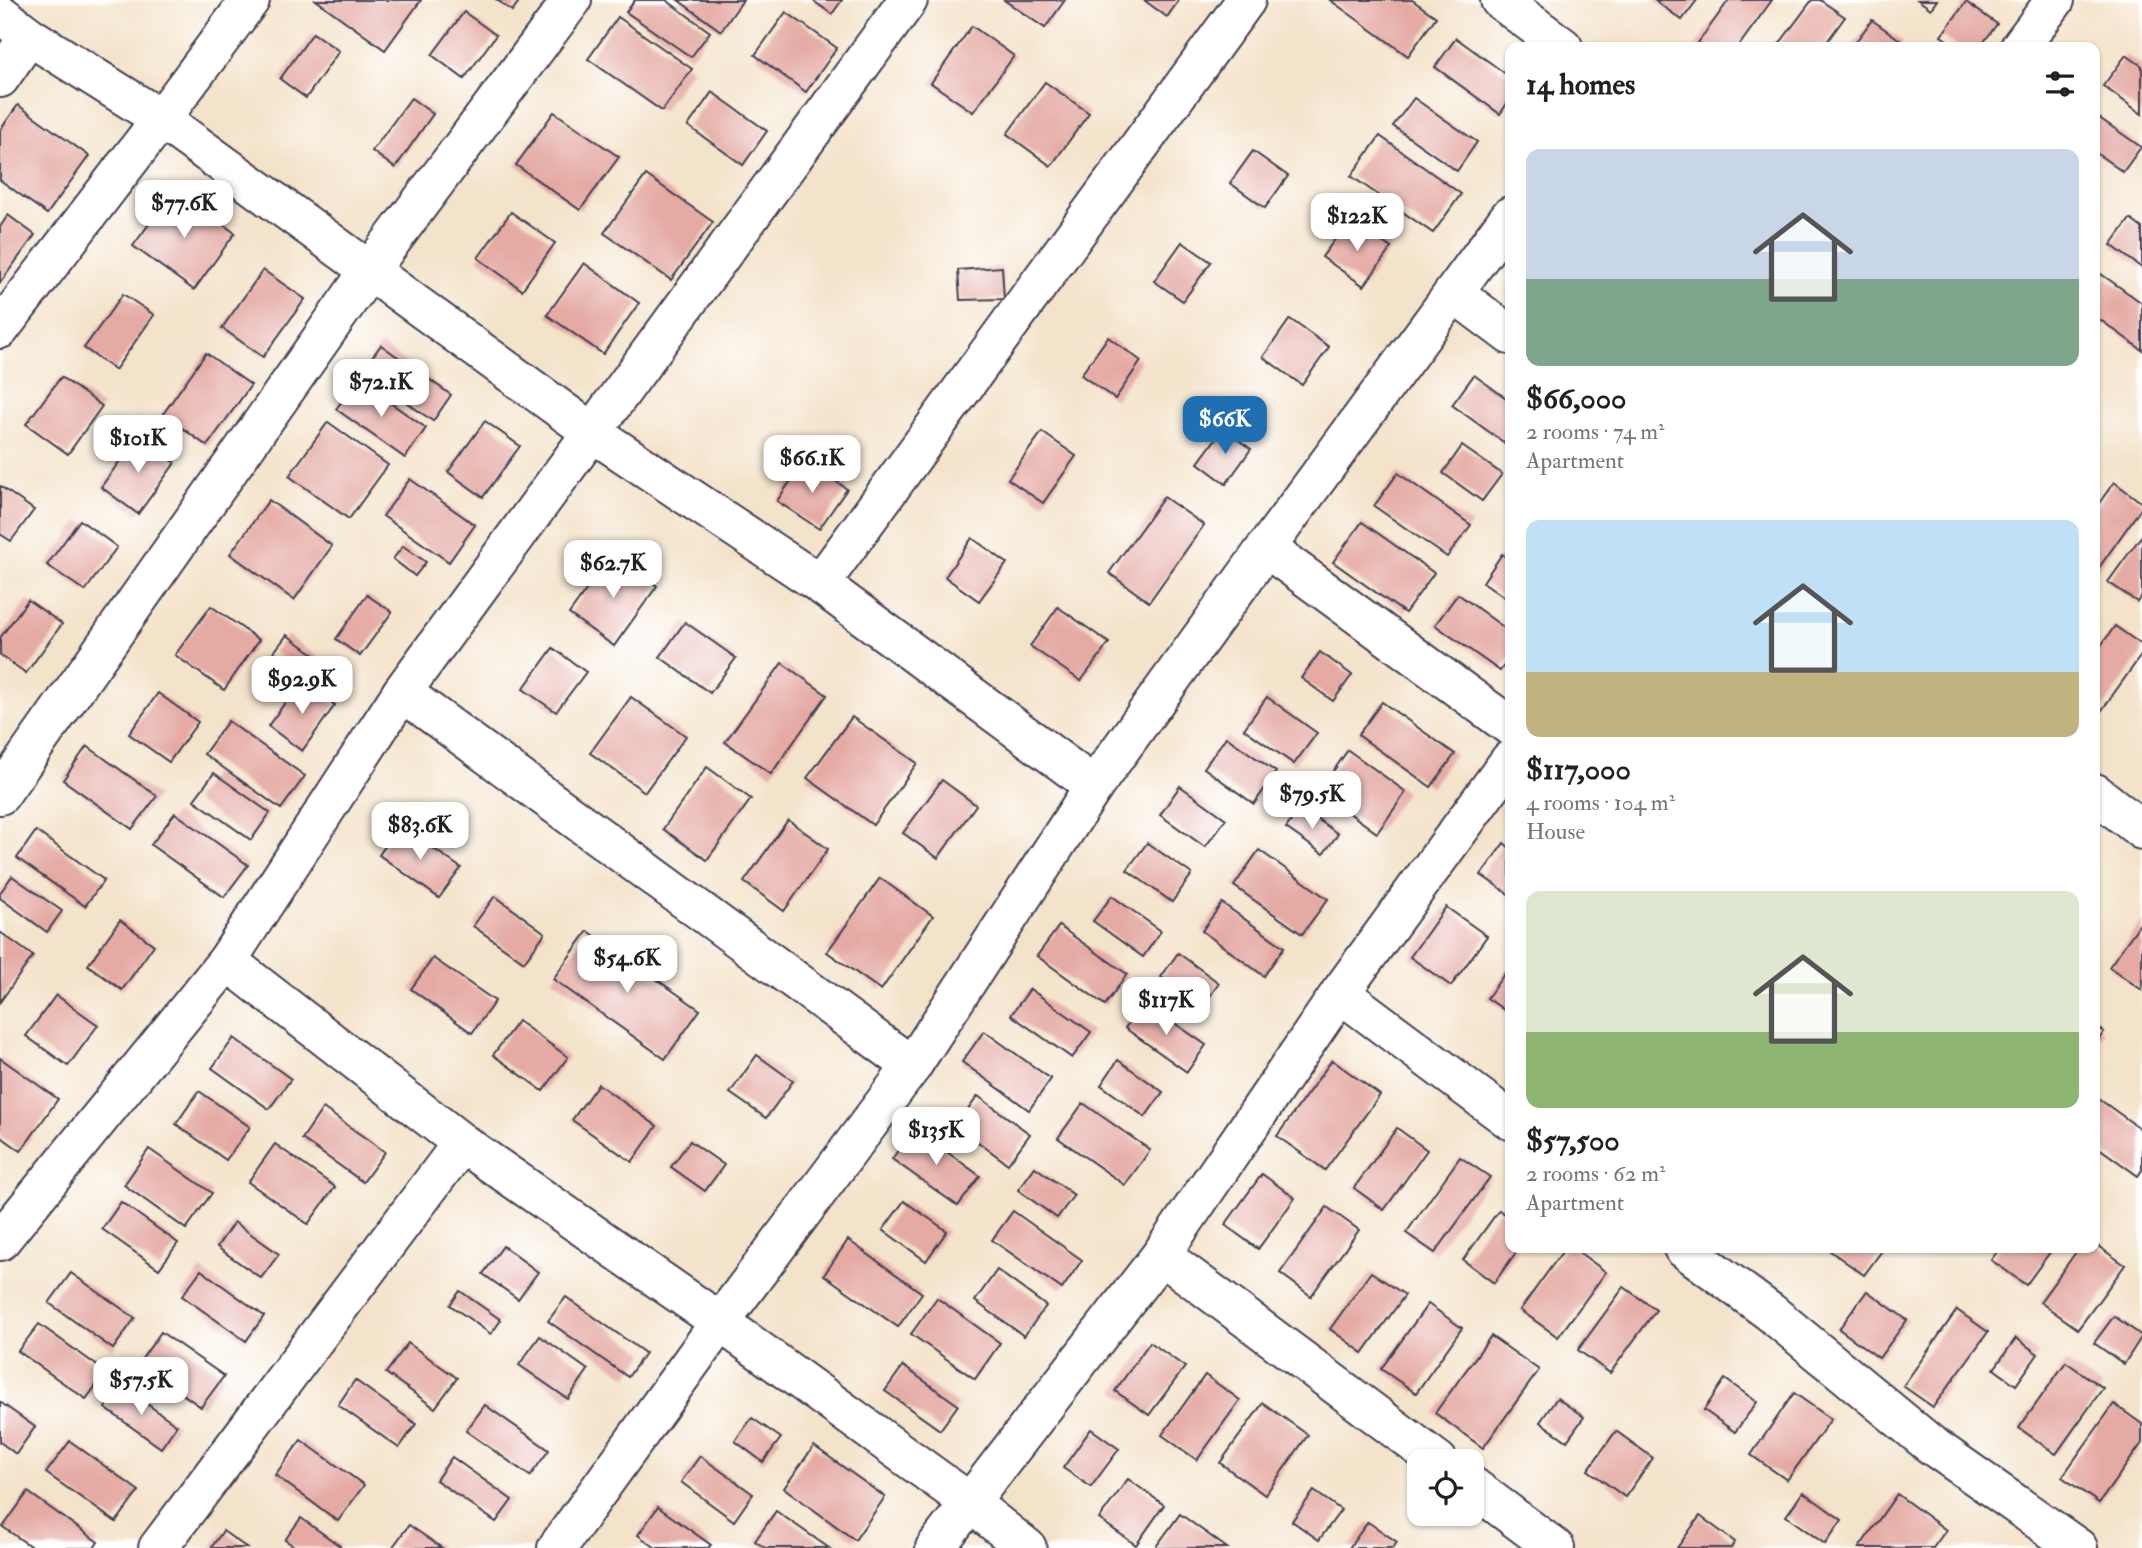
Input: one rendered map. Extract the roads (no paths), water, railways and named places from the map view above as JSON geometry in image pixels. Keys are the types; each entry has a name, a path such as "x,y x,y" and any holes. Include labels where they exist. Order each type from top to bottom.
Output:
{"street":[{"path":"0,328 162,119 250,0"},
{"path":"0,795 369,271 572,0"},
{"path":"0,1241 227,961 401,692 908,0"},
{"path":"820,584 1246,0"},
{"path":"1500,0 1556,42"},
{"path":"2024,42 2055,0"},
{"path":"0,78 15,25 162,119 593,433 820,584 1094,786"},
{"path":"557,1548 720,1322 912,1066 1094,786 1505,223"},
{"path":"1454,293 1505,331"},
{"path":"1266,548 1505,722"},
{"path":"401,692 912,1066"},
{"path":"935,1548 1161,1255 1340,993 1505,767"},
{"path":"2100,797 2142,830"},
{"path":"227,961 462,1143 720,1322 969,1502 1027,1548"},
{"path":"1340,993 1505,1116"},
{"path":"158,1548 462,1143"},
{"path":"1690,1253 1770,1312 1930,1444 2078,1548"},
{"path":"1161,1255 1422,1449"},
{"path":"1484,1495 1555,1548"}]}
